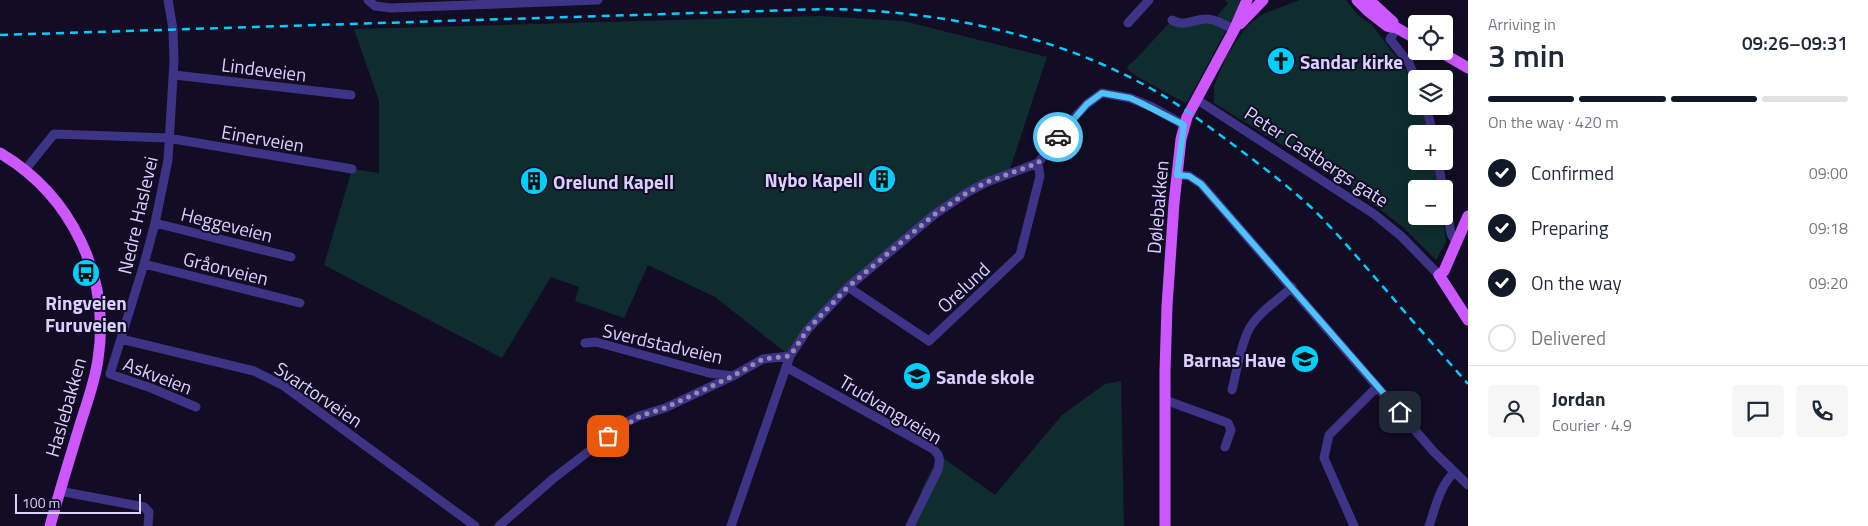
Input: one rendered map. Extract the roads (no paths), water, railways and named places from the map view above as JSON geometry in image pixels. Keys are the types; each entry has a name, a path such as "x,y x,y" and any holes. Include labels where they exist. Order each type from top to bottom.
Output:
{"main road":[{"name":"Dølebakken","path":"1165,526 1165,400 1169,261 1184,125 1196,98 1234,30 1247,0"},
{"name":"Dølebakken","path":"1234,30 1263,0"},
{"path":"1357,0 1368,12 1388,26 1397,28 1408,34"},
{"path":"1369,0 1392,19 1397,28"},
{"path":"1453,59 1468,68"},
{"name":"Haslebakken","path":"0,153 39,182 61,207 78,234 87,254 94,275 99,304 101,337 94,380 50,526"},
{"path":"1439,275 1444,271 1453,238 1468,216"},
{"name":"Peter Castbergs gate","path":"1439,275 1468,320"}],"street":[{"name":"Nedre Haslevei","path":"110,374 144,264 168,160 168,138 174,75 173,29 168,0"},
{"path":"368,0 375,6 391,8 598,0"},
{"path":"1128,23 1149,0"},
{"path":"1172,20 1181,24 1187,24 1207,19 1234,30"},
{"path":"1397,28 1390,39 1409,63 1412,70"},
{"name":"Lindeveien","path":"174,75 351,95"},
{"path":"731,526 790,356 808,329 848,287 935,214 968,192 987,182 1038,163 1067,125 1087,104 1102,93 1130,98 1152,107 1184,125"},
{"name":"Peter Castbergs gate","path":"1196,98 1374,214 1401,236 1439,275"},
{"name":"Einerveien","path":"25,170 54,134 168,138 352,169"},
{"name":"Orelund","path":"848,287 929,341 1020,255 1040,176 1038,163"},
{"path":"1177,175 1189,176 1201,184 1434,452 1468,485"},
{"name":"Heggeveien","path":"155,223 291,257"},
{"path":"1450,225 1453,238"},
{"name":"Gråorveien","path":"144,264 300,303"},
{"path":"1232,390 1245,338 1250,328 1257,319 1292,287"},
{"name":"Svartorveien","path":"121,339 254,371 270,378 284,386 475,526"},
{"name":"Sverdstadveien","path":"585,343 596,342 709,373 733,376"},
{"name":"Sverdstadveien","path":"498,526 554,478 627,422 665,408 733,376 763,359 790,356"},
{"name":"Trudvangveien","path":"786,366 933,449 939,455 938,470 910,526"},
{"name":"Askveien","path":"110,374 151,388 196,407"},
{"path":"1354,526 1324,458 1329,435 1377,387"},
{"path":"1165,400 1228,423 1231,430 1225,447"},
{"path":"1429,526 1445,484 1455,472"},
{"path":"59,491 144,507 149,512 148,526"}],"railway":[{"path":"0,35 824,9 908,14 992,28 1033,39 1112,69 1150,88 1192,114 1231,143 1313,209 1468,384"}],"place":[{"name":"Sandar kirke","path":"1281,61"},
{"name":"Nybo Kapell","path":"882,179"},
{"name":"Orelund Kapell","path":"534,181"},
{"name":"Ringveien Furuveien","path":"86,273"},
{"name":"Barnas Have","path":"1305,359"},
{"name":"Sande skole","path":"917,376"}]}
